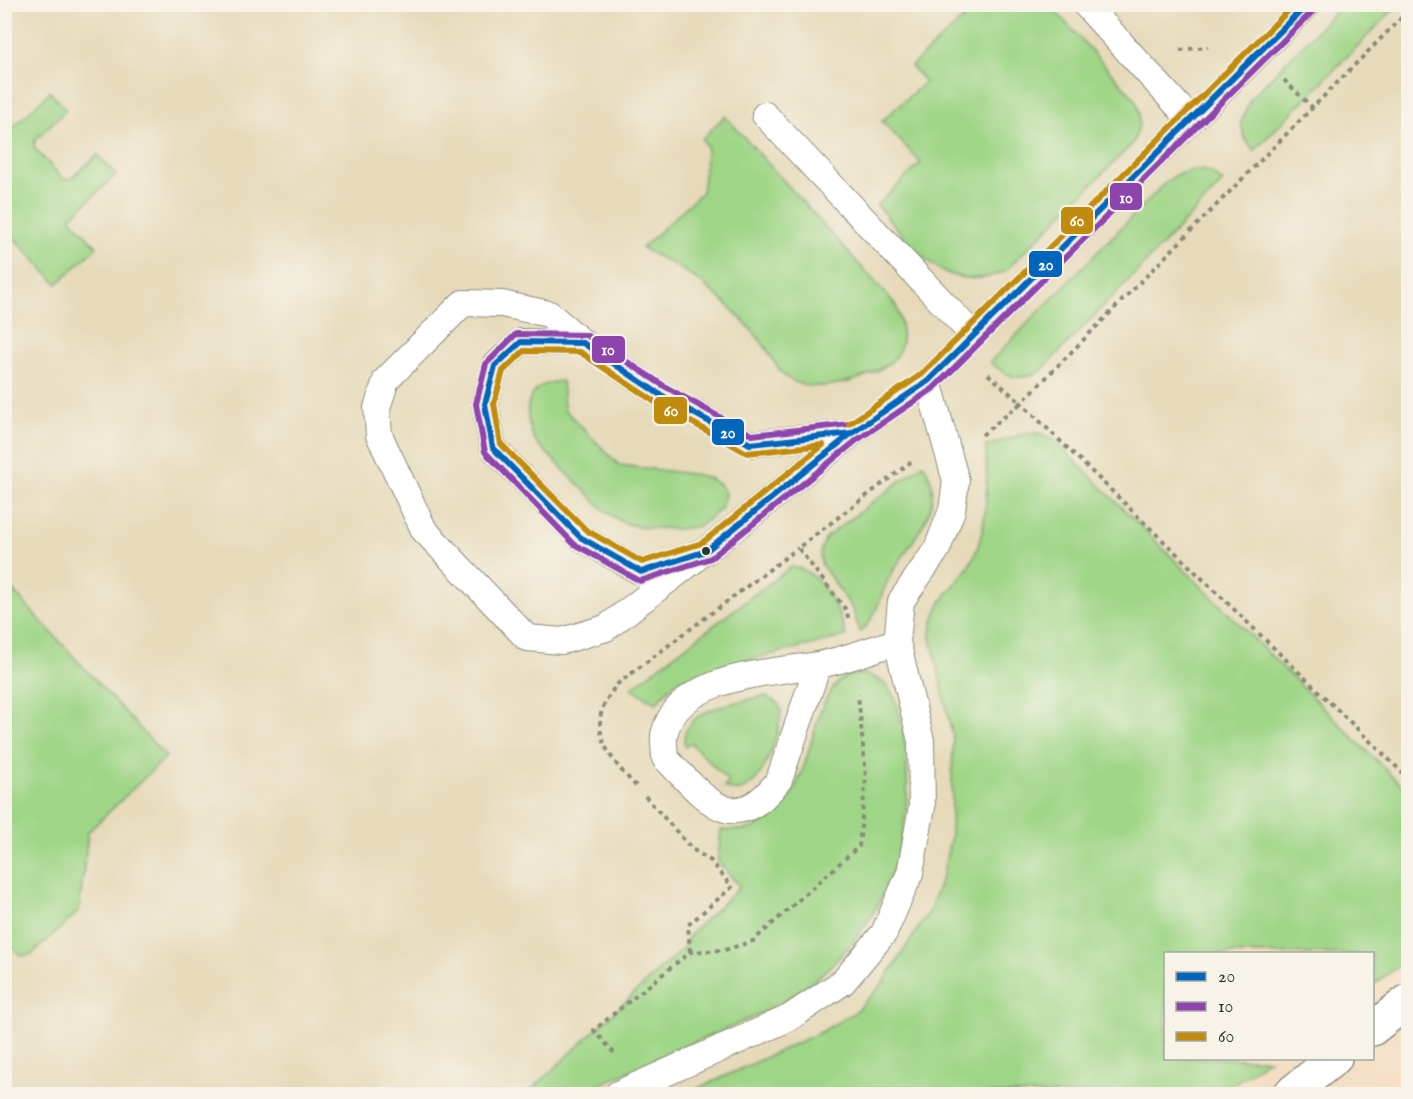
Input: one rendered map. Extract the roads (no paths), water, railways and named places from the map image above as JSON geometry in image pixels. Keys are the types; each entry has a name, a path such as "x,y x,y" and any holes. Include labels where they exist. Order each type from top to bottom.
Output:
{"street":[{"path":"1374,1027 1408,1001"},
{"path":"1290,1095 1334,1060"}],"lane":[{"path":"1085,4 1190,119"},
{"path":"852,433 750,444 659,394 583,343 549,314 502,304 463,303 387,381 377,408 379,435 424,530 527,638 562,641 606,628 852,433 928,381 1308,4"},
{"path":"765,115 973,335"},
{"path":"583,343 521,342 495,366 485,404 493,448 580,537 641,572 706,551"},
{"path":"618,1095 789,1018 843,982 884,933 910,873 922,807 921,741 897,642 901,601 937,549 952,510 956,481 928,381"},
{"path":"819,665 778,780 767,796 749,808 729,811 715,807 665,758 664,735 674,713 691,696 713,686 778,668 819,665 897,642"}]}
